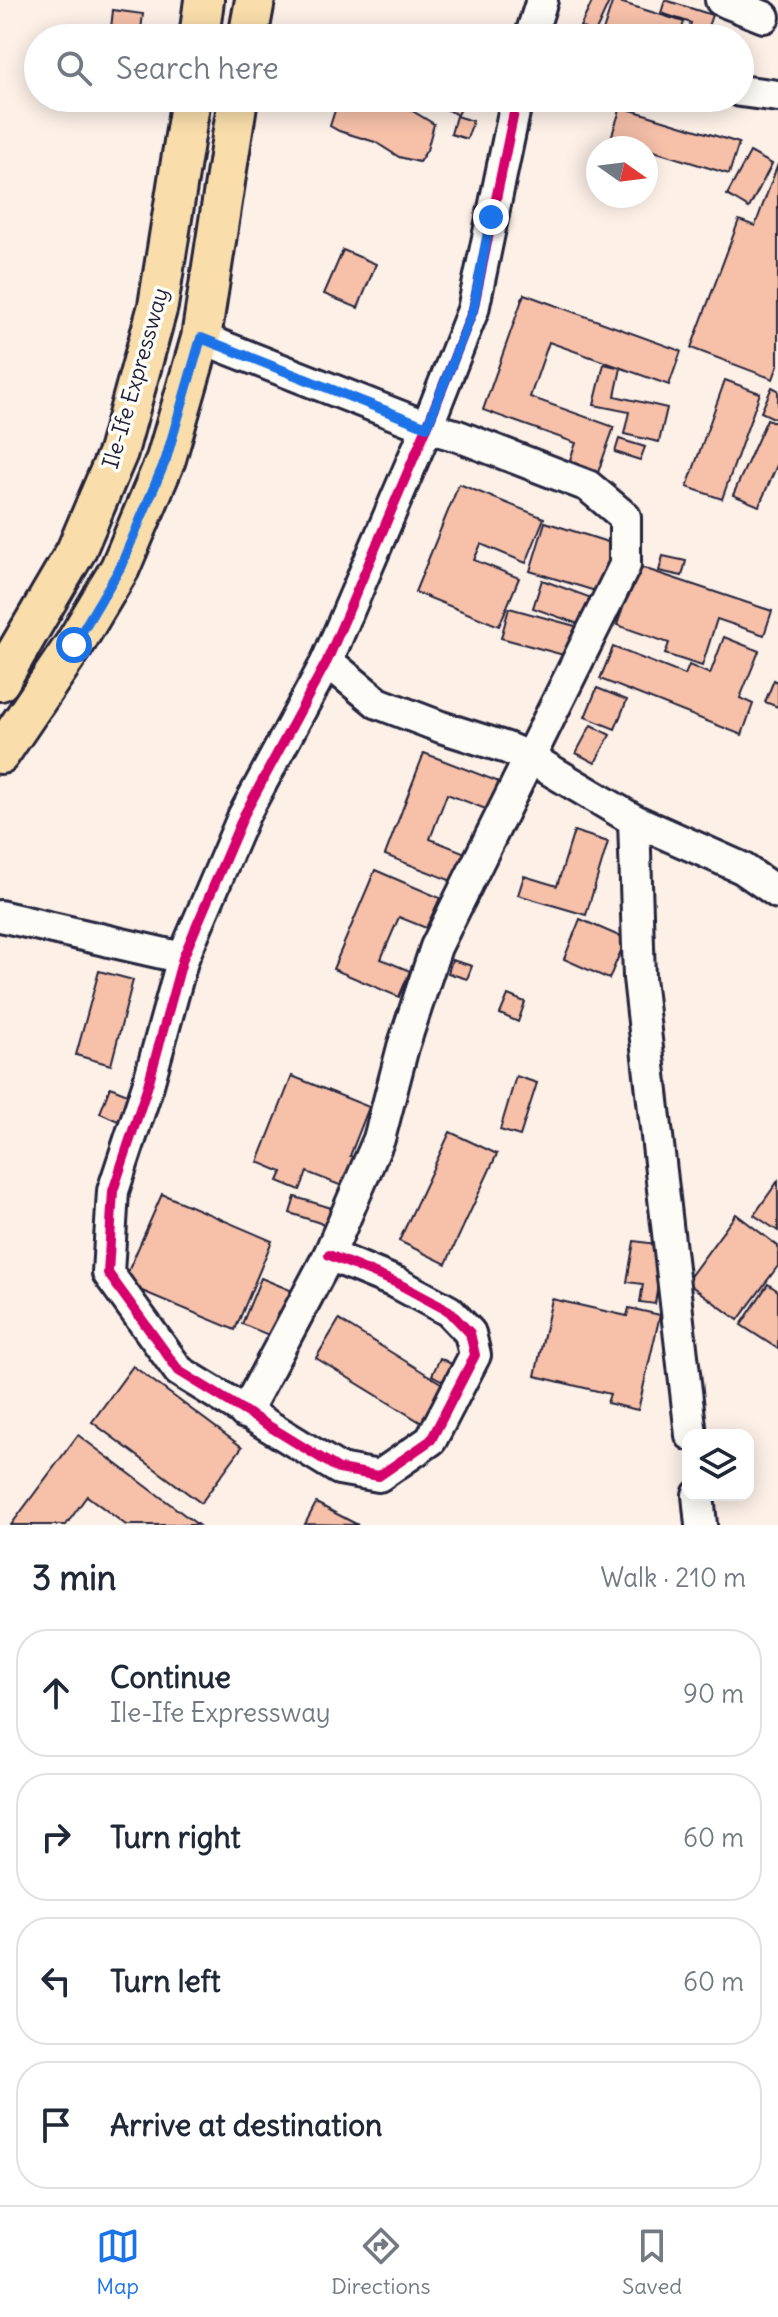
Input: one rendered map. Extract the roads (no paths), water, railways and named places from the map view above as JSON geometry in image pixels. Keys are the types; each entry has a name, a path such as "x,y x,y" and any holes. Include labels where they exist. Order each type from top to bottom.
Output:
{"main road":[{"path":"201,24 204,0"},
{"path":"251,24 255,0"},
{"name":"Ile-Ife Expressway","path":"0,681 76,551 118,452 158,306 189,112"},
{"path":"0,754 74,645 120,568 166,459 201,338 236,112"}],"street":[{"path":"536,24 542,0"},
{"path":"721,0 764,17"},
{"path":"754,93 778,96"},
{"path":"329,1255 397,1283 449,1311 470,1333 475,1355 431,1440 379,1476 339,1469 179,1371 108,1273 113,1191 148,1085 183,958 244,815 327,661 427,427 473,310 514,112"},
{"path":"201,338 427,427 588,486 625,517 625,565 436,947 403,1047 379,1139 329,1255 245,1413"},
{"path":"327,661 378,703 530,758 634,820 742,868 778,893"},
{"path":"634,820 639,978 690,1429"},
{"path":"0,916 183,958"},
{"path":"699,1501 701,1525"}]}
